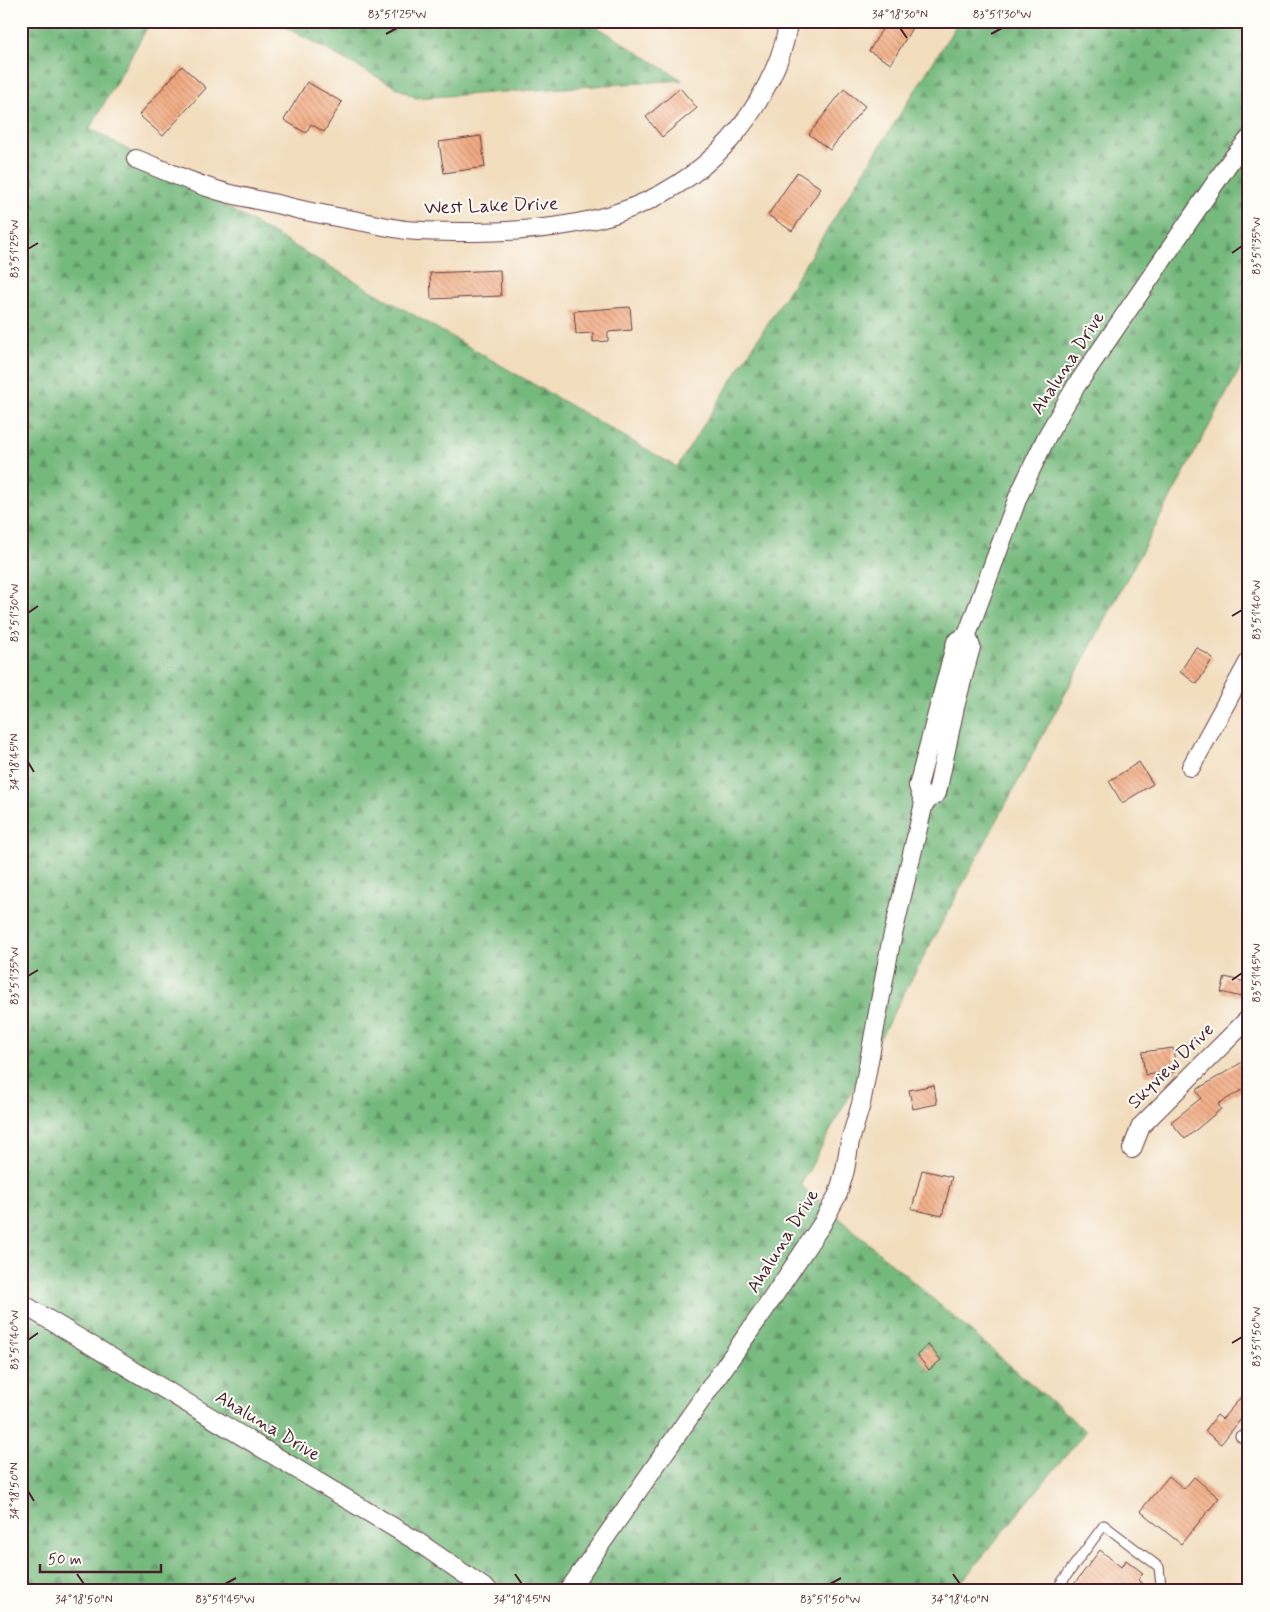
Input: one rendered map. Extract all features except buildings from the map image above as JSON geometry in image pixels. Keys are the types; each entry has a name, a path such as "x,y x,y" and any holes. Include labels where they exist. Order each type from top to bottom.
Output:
{"street":[{"name":"West Lake Drive","path":"136,159 209,188 309,212 406,230 455,232 539,230 586,222 628,210 659,196 688,178 714,158 754,108 773,72 787,35 788,21"},
{"name":"Ahaluna Drive","path":"568,1591 765,1308 822,1224 838,1194 861,1104 890,947 924,803 937,793 955,707 971,647 967,635 1018,498 1047,436 1076,386 1231,160 1249,139"},
{"path":"1191,767 1249,661"},
{"name":"Skyview Drive","path":"1132,1149 1141,1126 1249,1018"},
{"name":"Ahaluna Drive","path":"21,1303 418,1542 489,1591"}],"lane":[{"path":"1240,1436 1249,1443"},
{"path":"1055,1591 1104,1525 1159,1567 1162,1589"}],"green space":[{"path":"21,21 151,21 90,128 677,467 959,21 1249,21 1249,352 801,1185 1086,1431 954,1591 21,1591"},
{"path":"274,21 588,21 682,80 416,98"}]}
